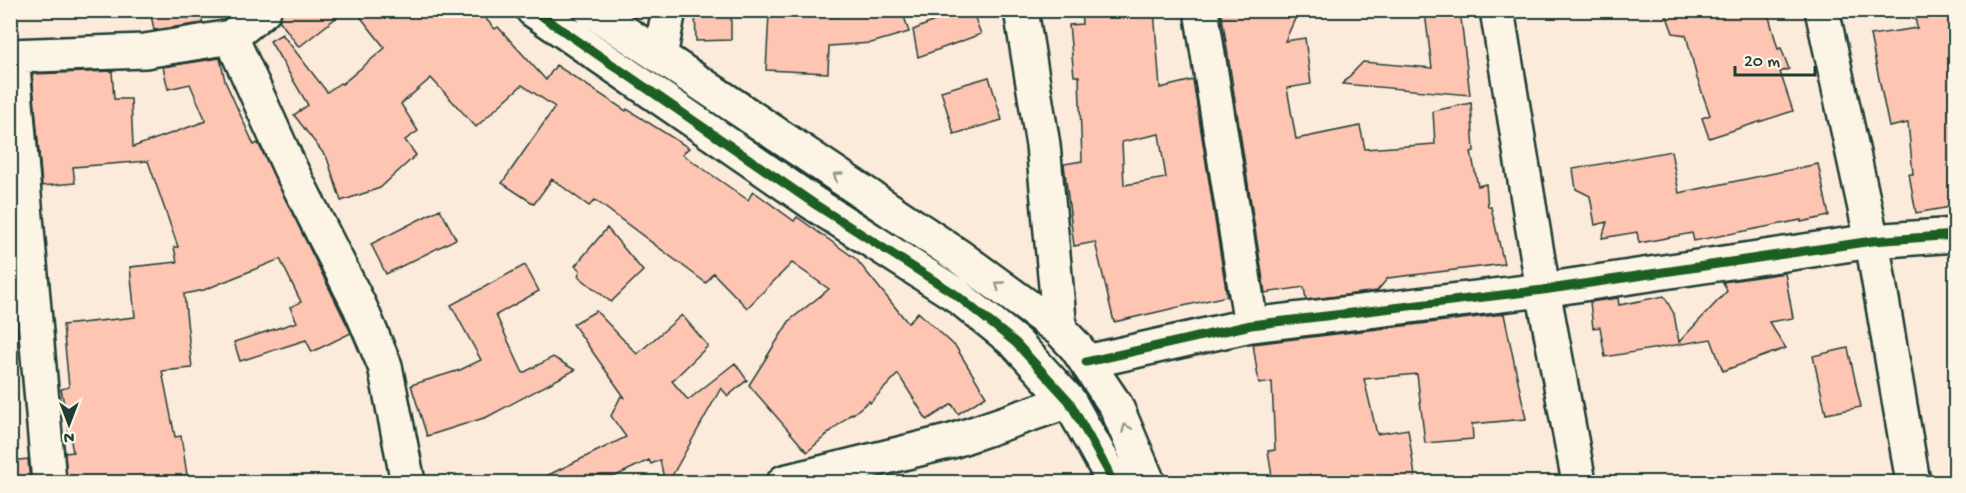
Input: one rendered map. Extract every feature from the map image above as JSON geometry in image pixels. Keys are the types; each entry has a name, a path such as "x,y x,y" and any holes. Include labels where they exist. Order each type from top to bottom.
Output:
{"street":[{"path":"49,483 11,56 146,51 231,37 264,10"},
{"path":"533,10 816,205 955,294 1016,343 1069,401 1107,469 1112,483"},
{"path":"591,10 960,257 1060,330 1076,347 1116,406 1148,483"},
{"path":"660,56 669,10"},
{"path":"1021,10 1043,144 1060,330"},
{"path":"1201,10 1251,325"},
{"path":"1497,10 1543,290 1579,483"},
{"path":"1822,10 1872,241 1912,483"},
{"path":"231,37 290,168 360,307 385,366 408,483"},
{"path":"1086,362 1251,325 1543,290 1872,241 1956,235"},
{"path":"784,483 952,441 1069,401"}],"building":[{"path":"150,10 198,10 203,23 154,30"},
{"path":"282,10 346,10 299,47 279,20"},
{"path":"355,10 478,10 495,29 498,27 546,80 556,65 626,111 627,109 689,148 682,154 748,200 753,191 794,221 797,217 856,259 908,323 918,312 956,347 986,396 958,414 952,404 927,420 898,374 870,403 869,401 852,413 807,452 749,385 790,320 829,289 792,263 747,308 713,273 706,283 595,200 589,206 552,179 534,204 502,183 555,107 522,85 476,127 431,78 401,104 418,131 405,140 416,155 380,188 341,201 327,158 294,115 308,105 270,41 282,34 327,92 340,83 342,84 385,48"},
{"path":"695,10 731,10 731,40 696,41"},
{"path":"837,10 902,10 909,32 871,43 829,46 828,73 766,70 769,14 837,17"},
{"path":"961,10 972,10 981,34 918,57 913,30"},
{"path":"1081,10 1154,10 1160,88 1193,80 1227,296 1114,322 1095,242 1074,246 1064,164 1082,161 1079,76 1074,76 1069,25 1082,24","holes":["1159,134 1166,178 1124,185 1122,142"]},
{"path":"1221,10 1299,10 1285,41 1305,38 1311,84 1287,88 1296,139 1360,126 1365,149 1435,144 1433,111 1471,103 1474,151 1471,152 1478,186 1486,184 1488,207 1491,207 1504,264 1388,278 1377,291 1306,300 1304,287 1265,293"},
{"path":"1460,10 1470,95 1342,84 1363,62 1432,68 1425,13"},
{"path":"1681,10 1767,10 1778,49 1781,48 1789,69 1780,72 1793,111 1709,138 1702,118 1710,115 1697,78 1686,35 1673,33 1666,14"},
{"path":"1914,10 1956,10 1956,206 1916,213 1909,174 1913,174 1908,123 1889,127 1870,35 1917,28"},
{"path":"220,58 225,81 254,145 258,143 351,333 312,352 306,340 240,361 234,342 297,322 290,307 301,302 280,259 204,290 184,294 192,368 162,371 175,437 181,436 187,475 138,483 67,483 65,453 73,452 61,389 69,387 63,325 135,317 130,267 177,262 174,247 178,247 148,161 73,167 75,183 42,186 32,74 112,71 114,99 131,99 133,147 206,121 190,84 168,89 163,67"},
{"path":"989,77 1002,120 954,134 941,91"},
{"path":"1671,151 1679,193 1818,164 1829,216 1694,241 1692,233 1639,243 1637,232 1602,238 1607,222 1595,225 1590,196 1576,189 1573,169"},
{"path":"440,209 456,239 386,274 371,244"},
{"path":"607,228 643,271 611,302 578,276 580,270 575,266"},
{"path":"525,265 539,291 496,315 523,373 553,357 575,370 487,417 427,436 411,385 460,370 481,360 451,305"},
{"path":"1785,273 1793,318 1769,322 1786,348 1723,371 1711,339 1605,357 1600,327 1593,328 1590,302 1618,298 1619,305 1664,296 1674,314 1679,342 1727,291 1723,282"},
{"path":"596,311 637,354 682,315 708,346 672,381 688,400 735,363 747,380 728,396 721,388 668,483 665,483 660,460 651,464 649,460 601,483 532,483 626,437 611,416 621,396 625,398 573,324"},
{"path":"1504,314 1526,419 1472,424 1473,439 1425,443 1417,374 1364,379 1377,434 1408,429 1416,483 1273,483 1268,451 1275,450 1272,382 1259,384 1253,344"},
{"path":"1848,348 1861,407 1826,414 1813,356"},
{"path":"28,459 30,483 10,483 10,461"}],"cycle path":[{"path":"533,10 816,205 955,294 1016,343 1069,401 1112,482"},
{"path":"1086,362 1251,325 1543,290 1872,241 1956,235"}]}
